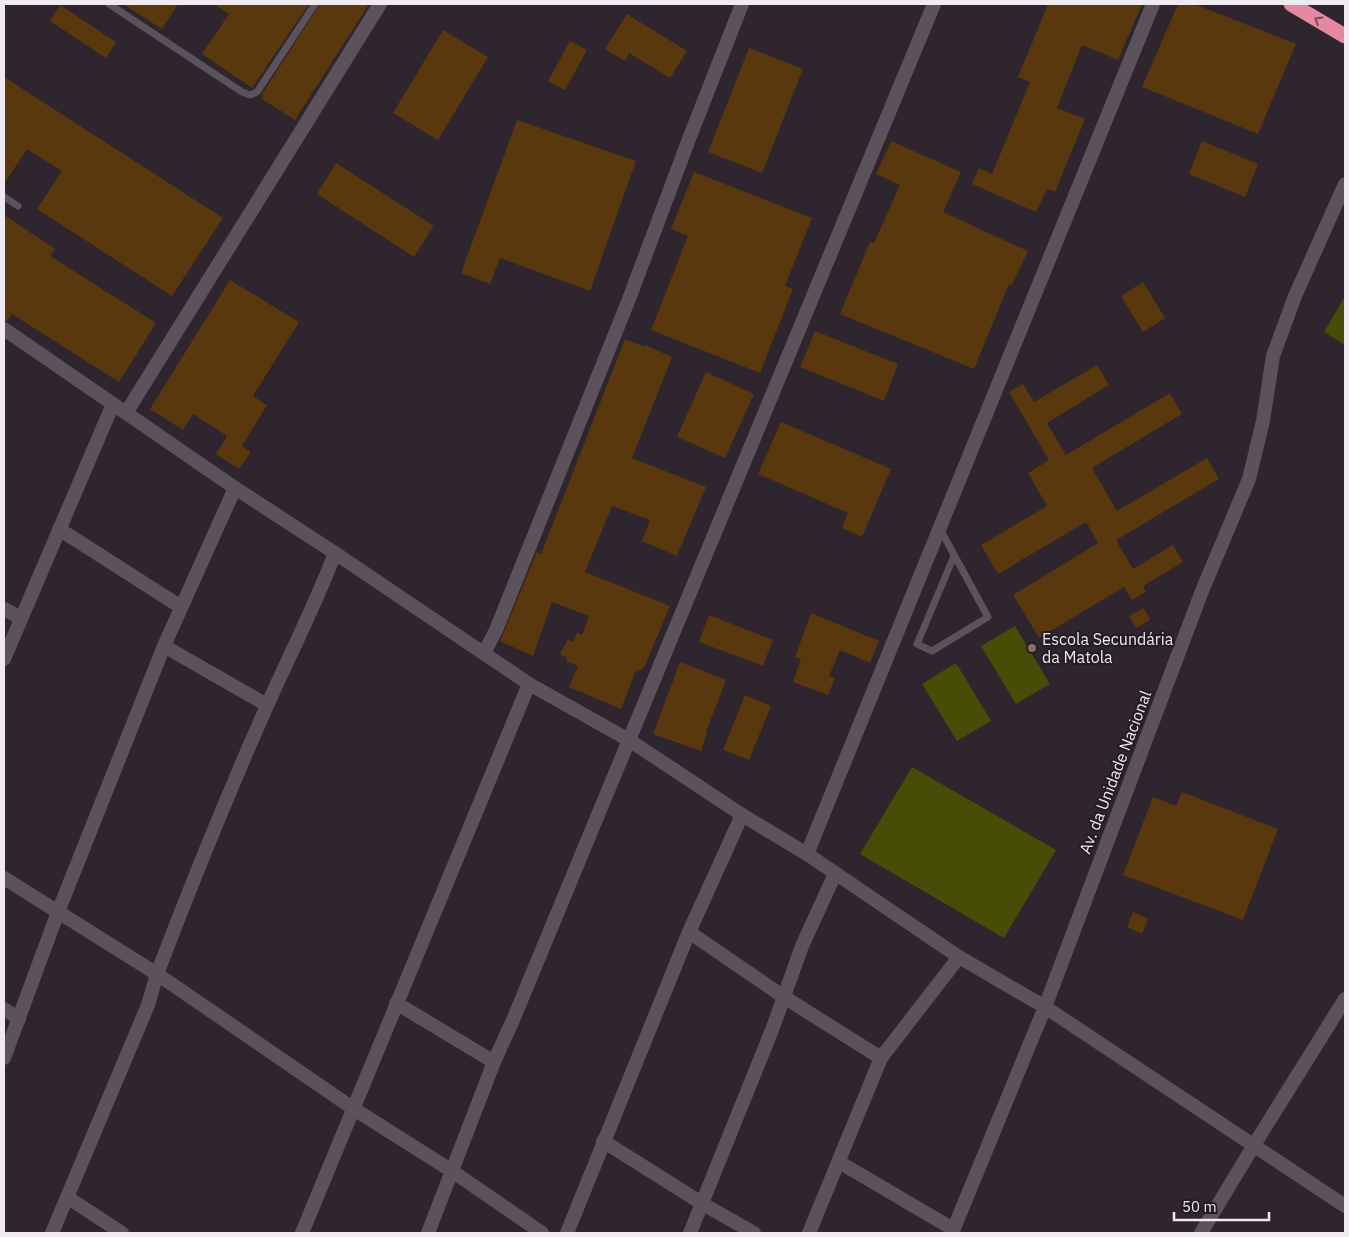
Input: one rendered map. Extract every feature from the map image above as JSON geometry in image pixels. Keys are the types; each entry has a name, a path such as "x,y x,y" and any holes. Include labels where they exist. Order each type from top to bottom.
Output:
{"highway":[{"path":"1291,4 1345,36"}],"street":[{"path":"126,413 380,4"},
{"path":"484,653 496,630 629,299 742,4"},
{"path":"428,1233 494,1062 517,1012 934,4"},
{"path":"807,854 1153,4"},
{"name":"Av. da Unidade Nacional","path":"952,1231 1045,1007 1202,591 1249,479 1263,421 1273,356 1295,296 1345,184"},
{"path":"5,334 113,404 235,488 335,552 529,684 629,740 742,815 807,854 959,957 1045,1007 1345,1206"},
{"path":"4,659 113,404"},
{"path":"4,1058 58,912 164,646 235,488"},
{"path":"59,529 181,607"},
{"path":"52,1233 148,1006 157,974 231,788 267,705 322,589 335,552"},
{"path":"4,608 21,618"},
{"path":"164,646 267,705"},
{"path":"302,1233 529,684"},
{"path":"567,1233 690,932 742,815"},
{"path":"690,1233 772,1030 802,946 835,874"},
{"path":"4,878 157,974 354,1109 452,1171 542,1233"},
{"path":"690,932 784,997 880,1058"},
{"path":"809,1233 880,1058 959,957"},
{"path":"1201,1233 1254,1144 1345,1000"},
{"path":"396,1004 494,1062"},
{"path":"4,1009 19,1019"},
{"path":"603,1141 703,1204 754,1233"},
{"path":"839,1162 952,1231"},
{"path":"67,1197 122,1233"}],"lane":[{"path":"109,4 242,92 250,95 257,92 315,4"},
{"path":"4,197 18,206"},
{"path":"940,529 988,617 932,651 917,644 954,556"}],"green space":[{"path":"1345,296 1345,345 1324,332"},
{"path":"1015,626 1050,684 1016,704 981,646"},
{"path":"956,663 991,721 957,741 922,684"},
{"path":"912,767 1056,850 1004,938 860,854"}],"building":[{"path":"123,4 178,4 162,29"},
{"path":"214,4 309,4 252,88 202,54 229,14"},
{"path":"320,4 369,4 295,120 262,99 264,96 262,94"},
{"path":"1048,4 1142,4 1118,60 1082,45 1057,108 1085,119 1055,192 1047,189 1036,212 972,184 979,168 992,174 1030,82 1018,77"},
{"path":"1178,4 1194,4 1296,44 1258,134 1142,87"},
{"path":"60,5 116,42 106,58 50,21"},
{"path":"627,14 687,51 670,78 629,53 625,61 605,49"},
{"path":"443,30 488,57 438,140 393,113"},
{"path":"570,41 587,50 565,90 548,81"},
{"path":"749,48 803,69 762,173 708,152"},
{"path":"4,77 223,218 172,296 37,209 62,171 27,149 4,184"},
{"path":"517,120 636,161 590,291 500,258 490,284 461,273"},
{"path":"891,141 961,172 943,212 1028,251 1012,285 1009,284 974,369 840,314 870,242 874,243 900,185 876,174"},
{"path":"1202,141 1258,164 1245,197 1189,174"},
{"path":"336,163 434,226 414,257 317,194"},
{"path":"694,172 812,218 785,286 793,289 760,373 651,330 688,236 671,229"},
{"path":"4,215 55,249 50,256 156,323 119,382 12,314 7,321 4,320"},
{"path":"230,280 299,322 253,396 267,405 242,446 251,452 239,469 216,454 227,436 193,414 183,430 150,409"},
{"path":"1143,282 1165,318 1143,332 1121,296"},
{"path":"815,331 898,364 884,401 800,367"},
{"path":"625,339 645,347 645,345 672,357 632,458 706,487 677,556 642,541 650,520 612,506 585,572 670,606 644,668 635,673 621,709 569,687 578,666 566,661 567,658 560,654 568,639 573,642 577,633 582,635 589,616 552,602 533,656 500,641 537,552 541,554"},
{"path":"1097,365 1109,385 1047,423 1066,455 1170,393 1182,414 1092,468 1117,511 1207,458 1219,479 1116,540 1133,569 1173,545 1183,562 1143,586 1146,592 1132,600 1124,587 1039,638 1013,595 1098,543 1086,522 998,574 981,545 1047,506 1028,473 1049,460 1009,392 1023,384 1034,402"},
{"path":"706,372 754,394 725,458 677,437"},
{"path":"781,422 891,469 862,537 842,528 848,513 758,474"},
{"path":"1144,608 1150,620 1136,628 1129,616"},
{"path":"811,613 879,641 870,663 840,650 829,676 835,678 828,695 793,682 801,659 795,657"},
{"path":"709,615 773,640 763,666 699,642"},
{"path":"680,662 726,680 706,732 701,751 653,734"},
{"path":"745,695 771,706 749,760 723,750"},
{"path":"1182,792 1278,829 1243,920 1123,875 1153,797 1176,806"},
{"path":"1133,912 1148,919 1142,934 1127,927"}],"place":[{"name":"Escola Secundária da Matola","path":"1032,648"}]}
